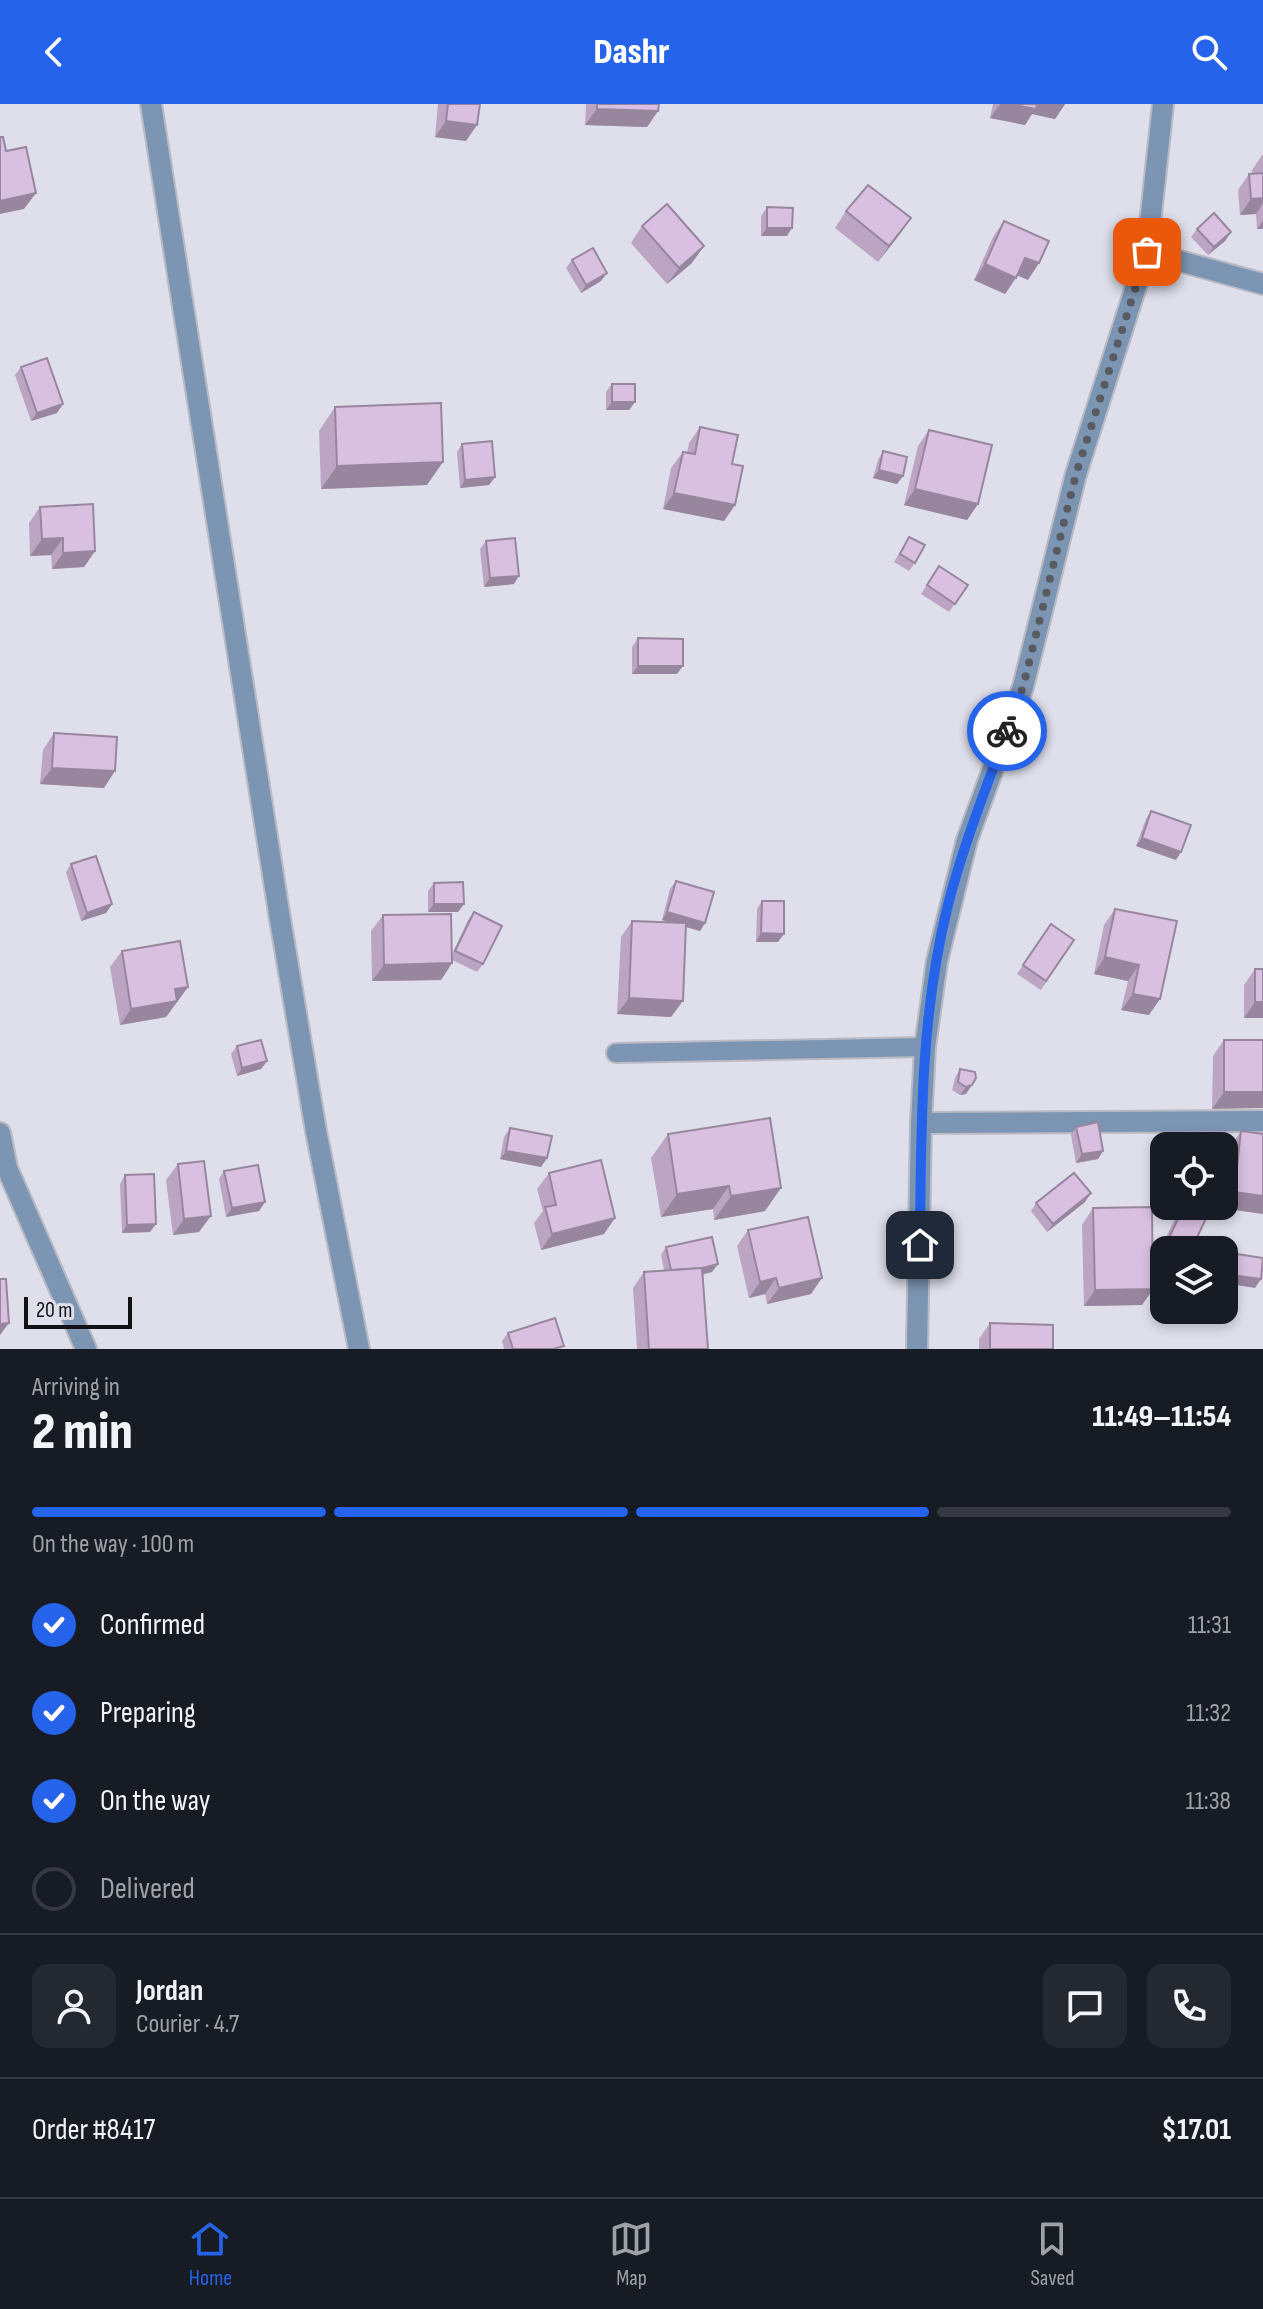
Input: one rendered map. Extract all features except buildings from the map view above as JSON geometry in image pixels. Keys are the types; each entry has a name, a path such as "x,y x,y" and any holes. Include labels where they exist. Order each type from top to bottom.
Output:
{"street":[{"path":"151,104 285,950 359,1349"},
{"path":"917,1349 925,1047 948,905 1023,687 1076,474 1147,252 1163,104"},
{"path":"1147,252 1263,284"},
{"path":"921,1123 1263,1121"},
{"path":"0,1133 4,1166 86,1349"}],"lane":[{"path":"616,1053 925,1047"}],"way so far":[{"path":"1007,731 1023,687 1076,474 1147,252"}],"route":[{"path":"920,1245 925,1047 937,961 948,905 967,840 1007,731"}]}
